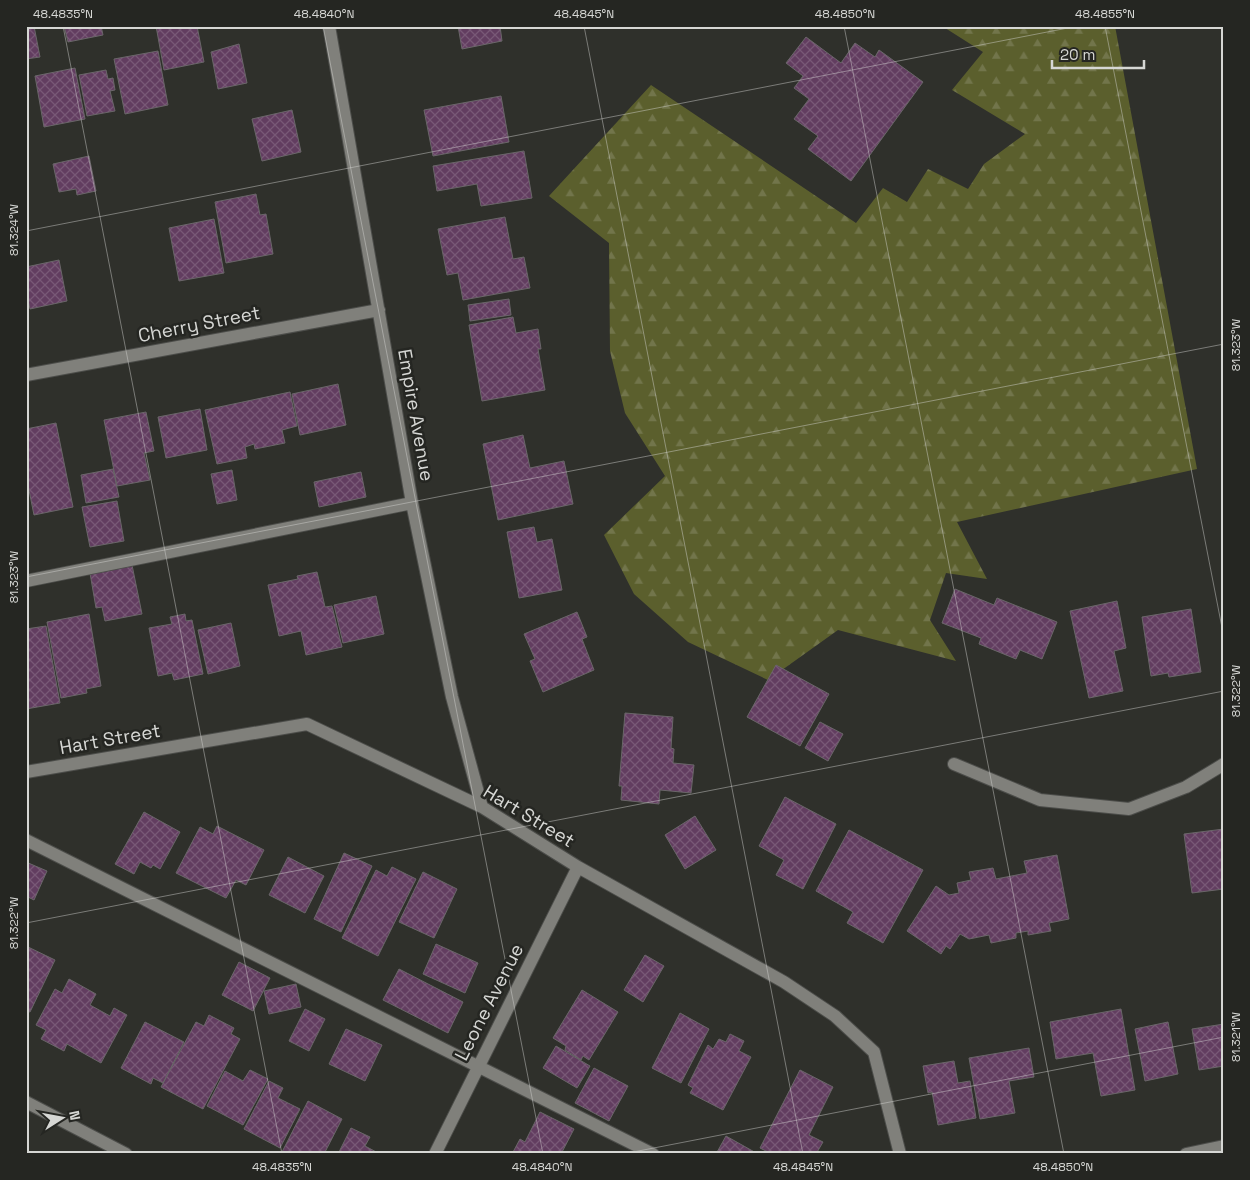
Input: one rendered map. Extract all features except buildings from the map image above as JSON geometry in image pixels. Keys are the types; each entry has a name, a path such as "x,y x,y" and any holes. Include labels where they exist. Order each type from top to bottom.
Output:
{"street":[{"name":"Empire Avenue","path":"329,26 412,503 452,697 482,807"},
{"name":"Cherry Street","path":"26,376 379,310"},
{"path":"26,581 412,503"},
{"name":"Hart Street","path":"26,772 307,724 482,807 578,867 784,982 835,1016 874,1052 900,1154"},
{"path":"954,764 1040,800 1130,809 1186,787 1224,764"},
{"path":"26,840 653,1154"},
{"name":"Leone Avenue","path":"435,1154 578,867"},
{"path":"26,1102 126,1154"},
{"path":"1186,1154 1224,1146"}],"green space":[{"path":"942,26 1115,26 1197,469 957,522 987,579 946,573 930,620 956,661 838,630 768,680 688,642 634,594 604,535 665,476 625,413 610,351 609,243 549,196 651,85 856,223 883,188 907,202 928,169 968,189 984,164 1025,134 952,90 983,52"}]}
